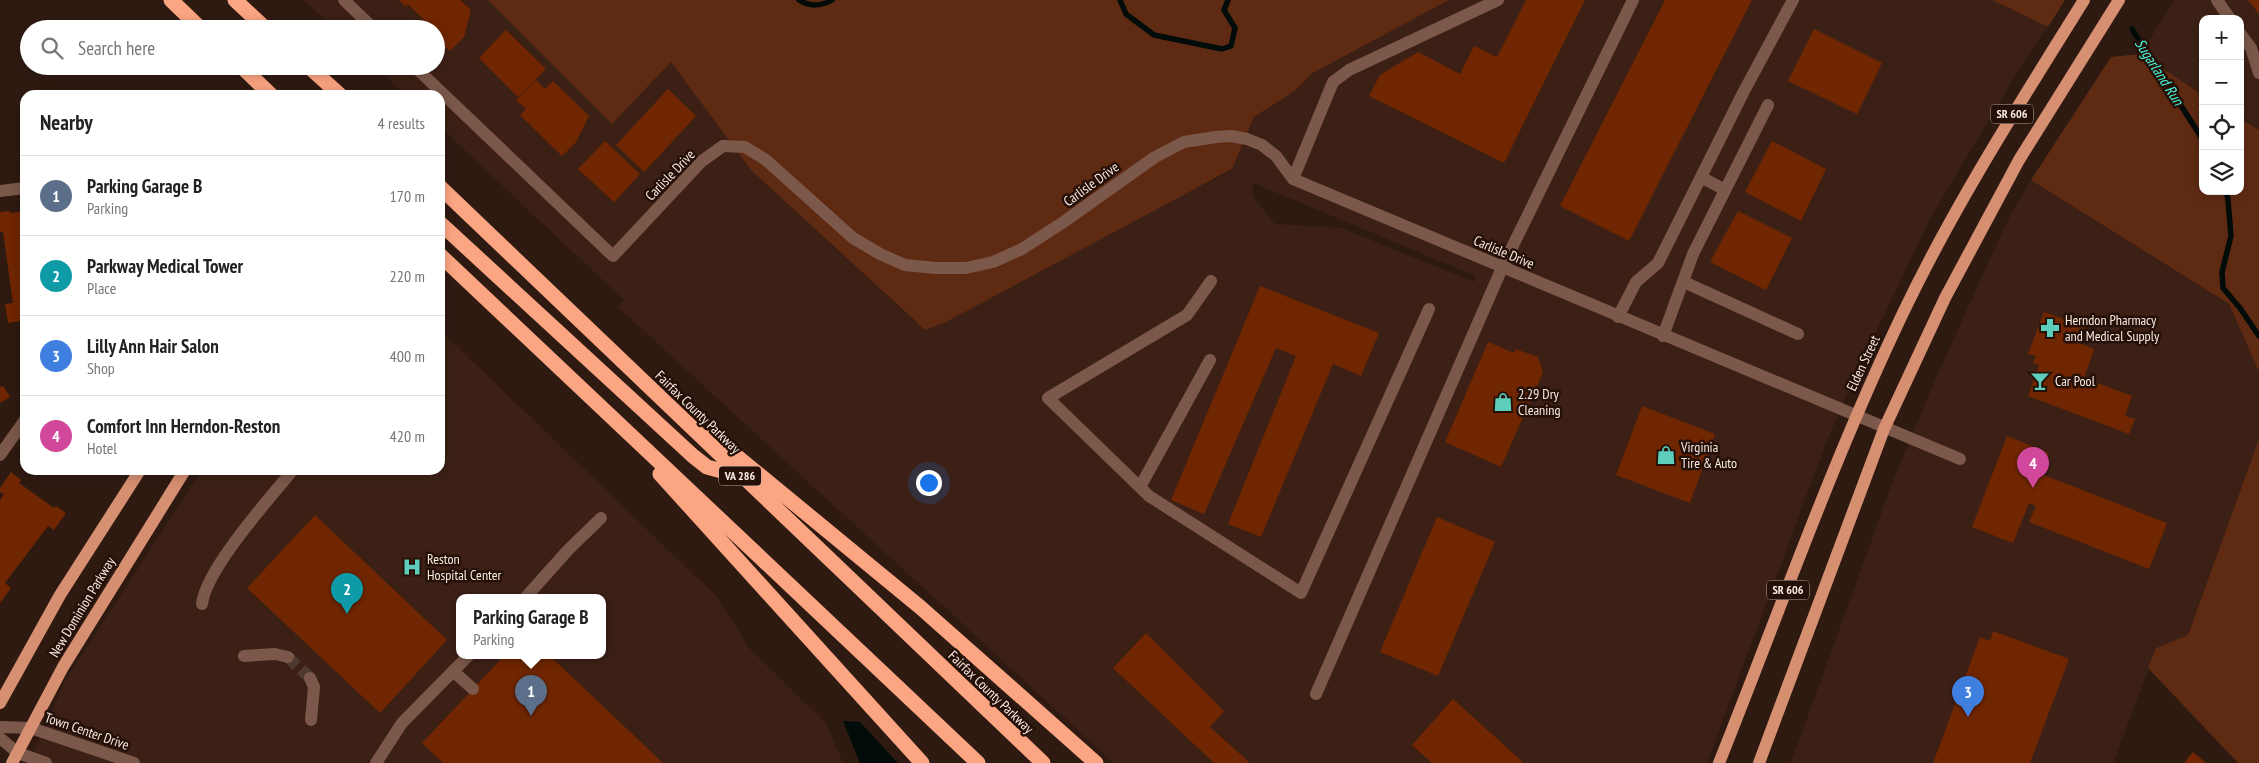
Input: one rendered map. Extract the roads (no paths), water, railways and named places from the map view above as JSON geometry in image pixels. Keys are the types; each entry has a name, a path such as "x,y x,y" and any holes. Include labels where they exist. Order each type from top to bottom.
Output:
{"highway":[{"path":"171,0 192,20"},
{"path":"235,0 256,20"},
{"path":"250,75 266,90"},
{"path":"318,75 334,90"},
{"name":"Fairfax County Parkway","path":"445,192 741,477 1043,763"},
{"path":"445,228 693,456 707,467 741,477"},
{"path":"445,260 978,763"},
{"path":"622,361 920,607 1096,763"},
{"path":"587,393 922,763"}],"main road":[{"name":"Elden Street","path":"1719,763 1855,417 1904,312 1988,153 2084,0"},
{"name":"SR 606","path":"1759,763 1884,429 1944,298 2019,160 2119,0"},
{"name":"New Dominion Parkway","path":"0,703 60,594 137,475"},
{"name":"New Dominion Parkway","path":"15,758 63,667 182,475"}],"street":[{"path":"344,0 365,20"},
{"path":"1293,180 1333,82 1349,70 1498,0"},
{"path":"1316,694 1502,268 1633,0"},
{"path":"1618,317 1636,282 1658,263 1793,0"},
{"path":"2217,0 2227,15"},
{"path":"2244,38 2251,48 2259,73"},
{"name":"Carlisle Drive","path":"423,75 439,90"},
{"name":"Carlisle Drive","path":"445,95 614,256 702,161 723,146 745,147 766,160 853,238 880,254 905,265 966,268 993,262 1022,249 1065,221 1154,157 1184,142 1231,136 1247,139 1262,144 1276,156 1293,180 1855,417 1960,459"},
{"path":"1663,336 1693,254 1768,105"},
{"path":"1701,177 1725,190"},
{"path":"0,191 20,189"},
{"path":"1211,281 1186,315 1048,398 1149,496 1301,593 1429,309"},
{"path":"1684,282 1798,334"},
{"path":"1140,487 1210,360"},
{"path":"0,455 20,427"},
{"path":"202,604 203,592 219,566 289,475"},
{"path":"529,594 600,518"},
{"path":"244,656 275,654 288,658"},
{"path":"376,763 402,722 465,659"},
{"path":"453,671 473,689"},
{"path":"310,678 314,687 311,720"},
{"name":"Town Center Drive","path":"0,727 31,728 134,763"},
{"path":"0,738 15,758 46,763"}],"waterway":[{"name":"Sugarland Run","path":"799,0 807,4 816,5 832,0"},
{"name":"Sugarland Run","path":"1120,0 1126,14 1154,35 1222,49 1231,46 1235,28 1224,10 1228,0"},
{"name":"Sugarland Run","path":"2132,29 2199,134"},
{"name":"Sugarland Run","path":"2227,195 2231,236 2222,272 2223,288 2240,308 2259,336"}],"tunnel":[{"path":"288,657 310,678"}],"place":[{"name":"Herndon Pharmacy and Medical Supply","path":"2050,328"},
{"name":"Car Pool","path":"2040,381"},
{"name":"2.29 Dry Cleaning","path":"1503,402"},
{"name":"Virginia Tire & Auto","path":"1666,455"},
{"name":"Comfort Inn Herndon-Reston","path":"2033,488"},
{"name":"Reston Hospital Center","path":"412,567"},
{"name":"Parkway Medical Tower","path":"347,614"},
{"name":"Parking Garage B","path":"531,716"},
{"name":"Lilly Ann Hair Salon","path":"1968,717"}]}
